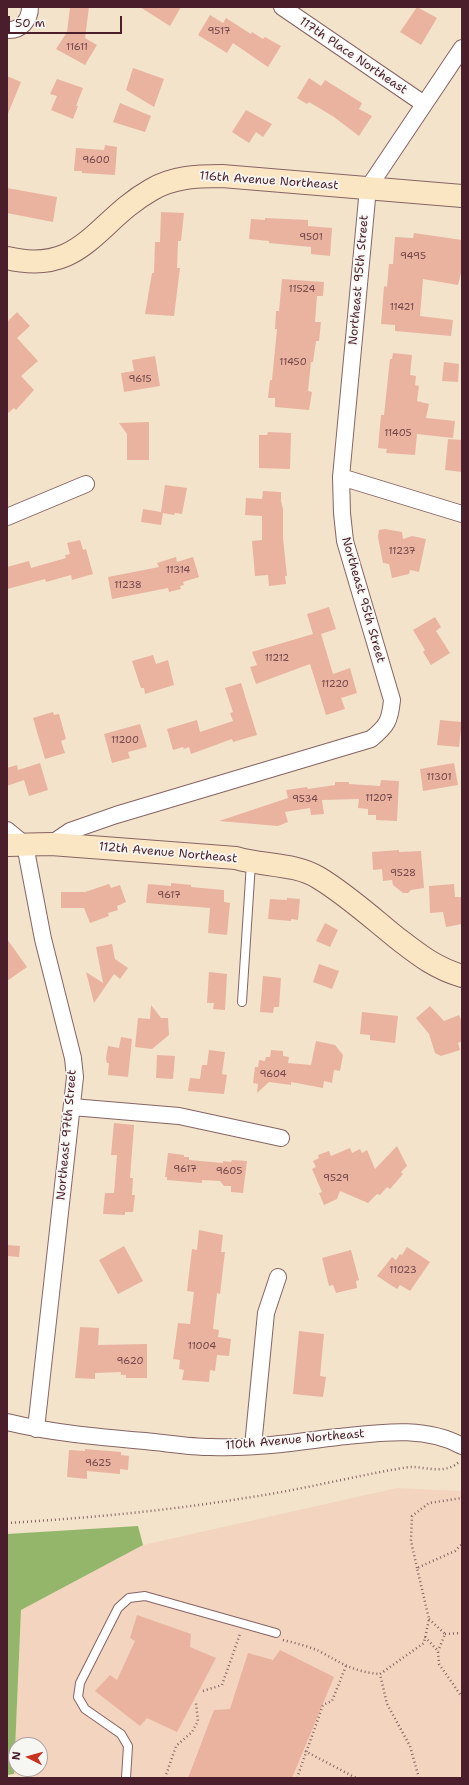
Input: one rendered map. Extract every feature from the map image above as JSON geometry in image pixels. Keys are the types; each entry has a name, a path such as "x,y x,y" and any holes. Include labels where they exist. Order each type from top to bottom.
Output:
{"street":[{"path":"7,30 17,29 23,25 30,14 30,7"},
{"name":"117th Place Northeast","path":"282,7 424,104"},
{"name":"Northeast 95th Street","path":"51,844 70,830 371,739 385,728 391,716 392,700 345,541 342,512 342,477 368,188 462,48"},
{"name":"116th Avenue Northeast","path":"7,258 19,261 41,262 65,257 87,242 130,203 152,189 177,179 198,176 222,176 462,196"},
{"path":"342,477 462,514"},
{"path":"7,518 86,484"},
{"path":"7,830 16,845"},
{"name":"112th Avenue Northeast","path":"16,845 51,844 236,858 251,862 274,864 317,877 339,892 429,963 448,972 462,976"},
{"name":"Northeast 97th Street","path":"16,845 43,939 73,1058 75,1077 36,1429"},
{"path":"72,1107 179,1116 281,1138"},
{"path":"253,1446 266,1313 278,1277"},
{"name":"110th Avenue Northeast","path":"7,1422 36,1429 85,1436 211,1447 253,1446 388,1432 426,1434 452,1441 462,1446"}],"lane":[{"path":"242,1002 251,862"},
{"path":"126,1778 128,1746 121,1734 85,1709 78,1697 80,1682 118,1608 129,1598 145,1596 276,1633"}],"path":[{"path":"7,1523 115,1515 218,1502 391,1470 412,1467 430,1470 446,1469 456,1465 462,1459"},
{"path":"276,1633 283,1640 318,1651 346,1666 364,1672 380,1674 424,1643 429,1619 411,1541 412,1516 429,1503 462,1498"},
{"path":"417,1568 455,1551 462,1544"},
{"path":"429,1619 445,1634 462,1633"},
{"path":"203,1691 222,1684 244,1624"},
{"path":"445,1634 438,1651 439,1664 462,1698"},
{"path":"425,1637 438,1651"},
{"path":"297,1778 305,1751 323,1705 332,1701 346,1666"},
{"path":"380,1674 387,1704 410,1746 419,1778"},
{"path":"165,1778 176,1746 192,1732 198,1721 196,1703"},
{"path":"305,1751 356,1778"}],"shaded area":[{"path":"397,1488 462,1491 462,1778 35,1777 48,1777 48,1737 16,1737 21,1610 143,1545"}],"green space":[{"path":"138,1526 143,1545 21,1610 16,1737 8,1737 7,1775 7,1534"}],"building":[{"path":"70,7 89,7 85,38 97,45 85,65 56,49 67,32"},
{"path":"140,7 181,7 170,26"},
{"path":"417,7 437,18 421,45 400,32"},
{"path":"210,15 223,23 226,18 251,34 252,32 263,39 265,37 281,46 268,67 233,43 227,53 198,35"},
{"path":"133,68 164,79 154,107 126,90"},
{"path":"7,76 21,82 7,116"},
{"path":"309,78 321,86 325,80 362,103 359,109 372,116 359,136 334,117 309,102 307,104 297,98"},
{"path":"57,79 83,88 73,119 51,110 57,96 50,94"},
{"path":"120,103 151,116 145,132 113,122"},
{"path":"246,110 272,124 263,137 256,132 249,143 232,132"},
{"path":"105,145 117,147 115,175 82,173 82,171 74,171 76,148 104,150"},
{"path":"7,188 57,197 53,222 7,213"},
{"path":"161,212 184,213 181,241 178,241 177,268 180,268 174,316 145,314 152,273 154,273 155,242 160,242"},
{"path":"265,218 308,220 308,226 332,228 330,256 311,254 311,247 269,243 269,241 249,239 251,219 265,220"},
{"path":"414,233 462,240 462,269 458,285 423,279 420,316 453,320 451,336 395,331 395,325 381,324 384,286 387,287 389,264 393,264 395,237 413,238"},
{"path":"282,279 324,282 323,296 317,296 315,322 321,322 319,341 316,341 313,362 311,362 308,391 312,392 309,410 275,407 275,398 268,398 270,380 272,380 277,329 275,329 276,311 279,311"},
{"path":"17,312 30,326 17,338 38,361 21,376 34,390 16,410 14,408 7,414 7,322"},
{"path":"393,353 412,355 410,375 416,376 415,385 419,386 417,401 429,404 426,418 455,421 453,438 417,434 415,455 386,453 387,449 378,448 381,415 384,415 390,359 392,359"},
{"path":"155,356 160,386 124,392 121,373 134,371 132,360"},
{"path":"444,362 459,364 458,382 442,381"},
{"path":"149,422 149,460 127,460 127,434 119,423"},
{"path":"268,432 291,433 290,469 259,468 259,435 267,435"},
{"path":"448,439 462,440 462,472 445,470"},
{"path":"165,485 187,488 182,514 175,513 174,515 163,513 161,525 141,522 143,509 161,512"},
{"path":"263,491 281,492 283,509 283,538 287,576 285,576 286,584 269,586 268,575 255,576 252,541 262,540 262,516 245,515 246,498 262,499"},
{"path":"385,529 402,532 403,539 412,536 426,539 419,572 410,570 409,574 392,578 389,564 383,563 378,537 379,530"},
{"path":"80,540 83,550 86,549 93,574 72,580 71,575 46,582 45,579 7,589 7,567 29,561 31,568 66,558 65,555 70,554 67,543"},
{"path":"176,557 177,562 193,557 199,577 183,582 184,585 180,586 181,589 169,592 168,588 112,599 108,577 159,567 157,563"},
{"path":"329,607 336,629 321,634 333,674 350,668 357,693 341,698 345,709 326,715 310,664 256,684 250,667 257,665 252,652 313,634 307,614"},
{"path":"435,617 441,627 436,631 450,653 431,665 423,652 425,650 413,630"},
{"path":"153,655 156,664 168,660 174,685 145,694 144,688 141,688 132,661"},
{"path":"241,683 257,735 233,742 232,739 191,754 189,747 173,750 167,729 197,720 200,732 233,721 230,713 233,712 225,688"},
{"path":"53,712 54,715 59,714 66,739 61,741 65,753 45,759 33,718"},
{"path":"440,720 462,722 459,747 437,745"},
{"path":"140,724 147,747 128,752 130,758 112,763 104,734"},
{"path":"40,763 48,790 29,796 24,780 7,786 7,768 17,765 18,770"},
{"path":"454,763 458,785 423,791 420,769"},
{"path":"381,780 399,781 397,821 376,820 376,815 368,815 368,809 358,808 359,799 322,800 324,814 311,815 310,808 285,812 288,822 278,826 219,821 288,798 286,790 307,787 308,789 335,785 335,782 349,782 349,784 380,786"},
{"path":"399,850 399,852 421,851 424,888 403,893 393,885 392,880 383,881 382,869 373,870 372,852"},
{"path":"171,883 191,885 191,887 224,890 224,902 230,903 227,935 208,933 210,908 146,903 148,884 171,886"},
{"path":"109,884 111,888 120,885 126,902 117,906 118,910 108,913 109,916 90,923 84,908 61,908 61,892 85,892"},
{"path":"454,884 455,897 462,897 462,924 446,927 443,912 430,913 429,886"},
{"path":"287,898 300,899 298,920 291,919 291,921 268,919 270,899 287,900"},
{"path":"325,923 338,930 330,947 316,941"},
{"path":"7,939 27,967 7,981"},
{"path":"112,944 115,959 128,968 120,979 114,974 94,1003 86,972 103,983 96,947"},
{"path":"319,964 339,971 332,989 313,982"},
{"path":"209,972 227,974 225,1010 213,1009 214,1003 207,1003"},
{"path":"263,976 281,978 279,1007 274,1007 273,1013 260,1012"},
{"path":"151,1005 161,1018 168,1018 169,1035 152,1049 135,1047 138,1018 150,1019"},
{"path":"430,1006 444,1021 459,1015 462,1022 462,1041 458,1043 460,1050 441,1056 435,1053 429,1034 416,1018"},
{"path":"362,1012 398,1016 395,1043 370,1040 370,1035 360,1034"},
{"path":"121,1037 132,1039 128,1077 108,1075 109,1063 107,1063 106,1059 108,1046 119,1048"},
{"path":"316,1041 335,1045 343,1055 340,1071 334,1070 332,1083 324,1081 323,1088 291,1082 291,1085 269,1082 257,1093 258,1084 253,1083 255,1067 258,1067 259,1060 265,1061 266,1057 270,1057 271,1050 283,1051 283,1056 289,1057 288,1063 311,1065"},
{"path":"209,1050 225,1052 222,1074 227,1075 224,1094 188,1091 190,1078 200,1079 202,1065 207,1065"},
{"path":"157,1055 175,1056 173,1079 156,1078"},
{"path":"114,1123 134,1125 130,1178 133,1178 132,1195 135,1195 133,1212 125,1212 125,1215 103,1214 105,1193 114,1193 117,1155 111,1155"},
{"path":"397,1146 407,1166 401,1172 403,1174 390,1189 387,1187 380,1195 377,1194 368,1203 340,1191 337,1199 324,1205 319,1193 322,1192 312,1169 316,1167 313,1161 319,1158 318,1155 329,1151 331,1156 350,1148 352,1153 360,1149 362,1153 367,1150 375,1169"},
{"path":"168,1153 184,1155 184,1157 189,1157 189,1160 223,1163 223,1161 231,1162 232,1160 247,1161 243,1193 231,1192 231,1186 224,1186 220,1181 202,1180 202,1183 167,1180 167,1177 165,1177"},
{"path":"199,1230 223,1235 221,1252 225,1252 220,1294 217,1293 213,1329 219,1330 218,1337 231,1339 229,1356 217,1355 215,1371 210,1370 209,1382 182,1380 184,1370 179,1369 180,1360 173,1359 178,1323 190,1324 194,1292 187,1291 192,1249 197,1250"},
{"path":"7,1245 20,1246 19,1257 7,1256"},
{"path":"124,1246 143,1281 118,1294 99,1260"},
{"path":"407,1247 430,1262 410,1291 400,1285 397,1289 377,1276 392,1257 396,1260 400,1254 402,1255"},
{"path":"351,1250 359,1280 356,1281 357,1288 336,1293 333,1285 329,1286 322,1258"},
{"path":"80,1327 99,1328 98,1345 147,1344 147,1378 126,1378 126,1375 121,1375 121,1372 95,1373 95,1379 75,1378"},
{"path":"299,1331 324,1334 320,1376 326,1377 323,1397 293,1394"},
{"path":"85,1449 121,1452 121,1455 129,1456 128,1470 120,1469 120,1474 87,1471 87,1479 67,1477 69,1450 85,1451"},
{"path":"137,1615 191,1634 190,1647 216,1658 177,1732 147,1718 140,1726 95,1691 110,1675 117,1680 135,1641 130,1638"},
{"path":"280,1650 334,1677 292,1778 188,1778 214,1710 230,1709 248,1653 273,1660"}]}
